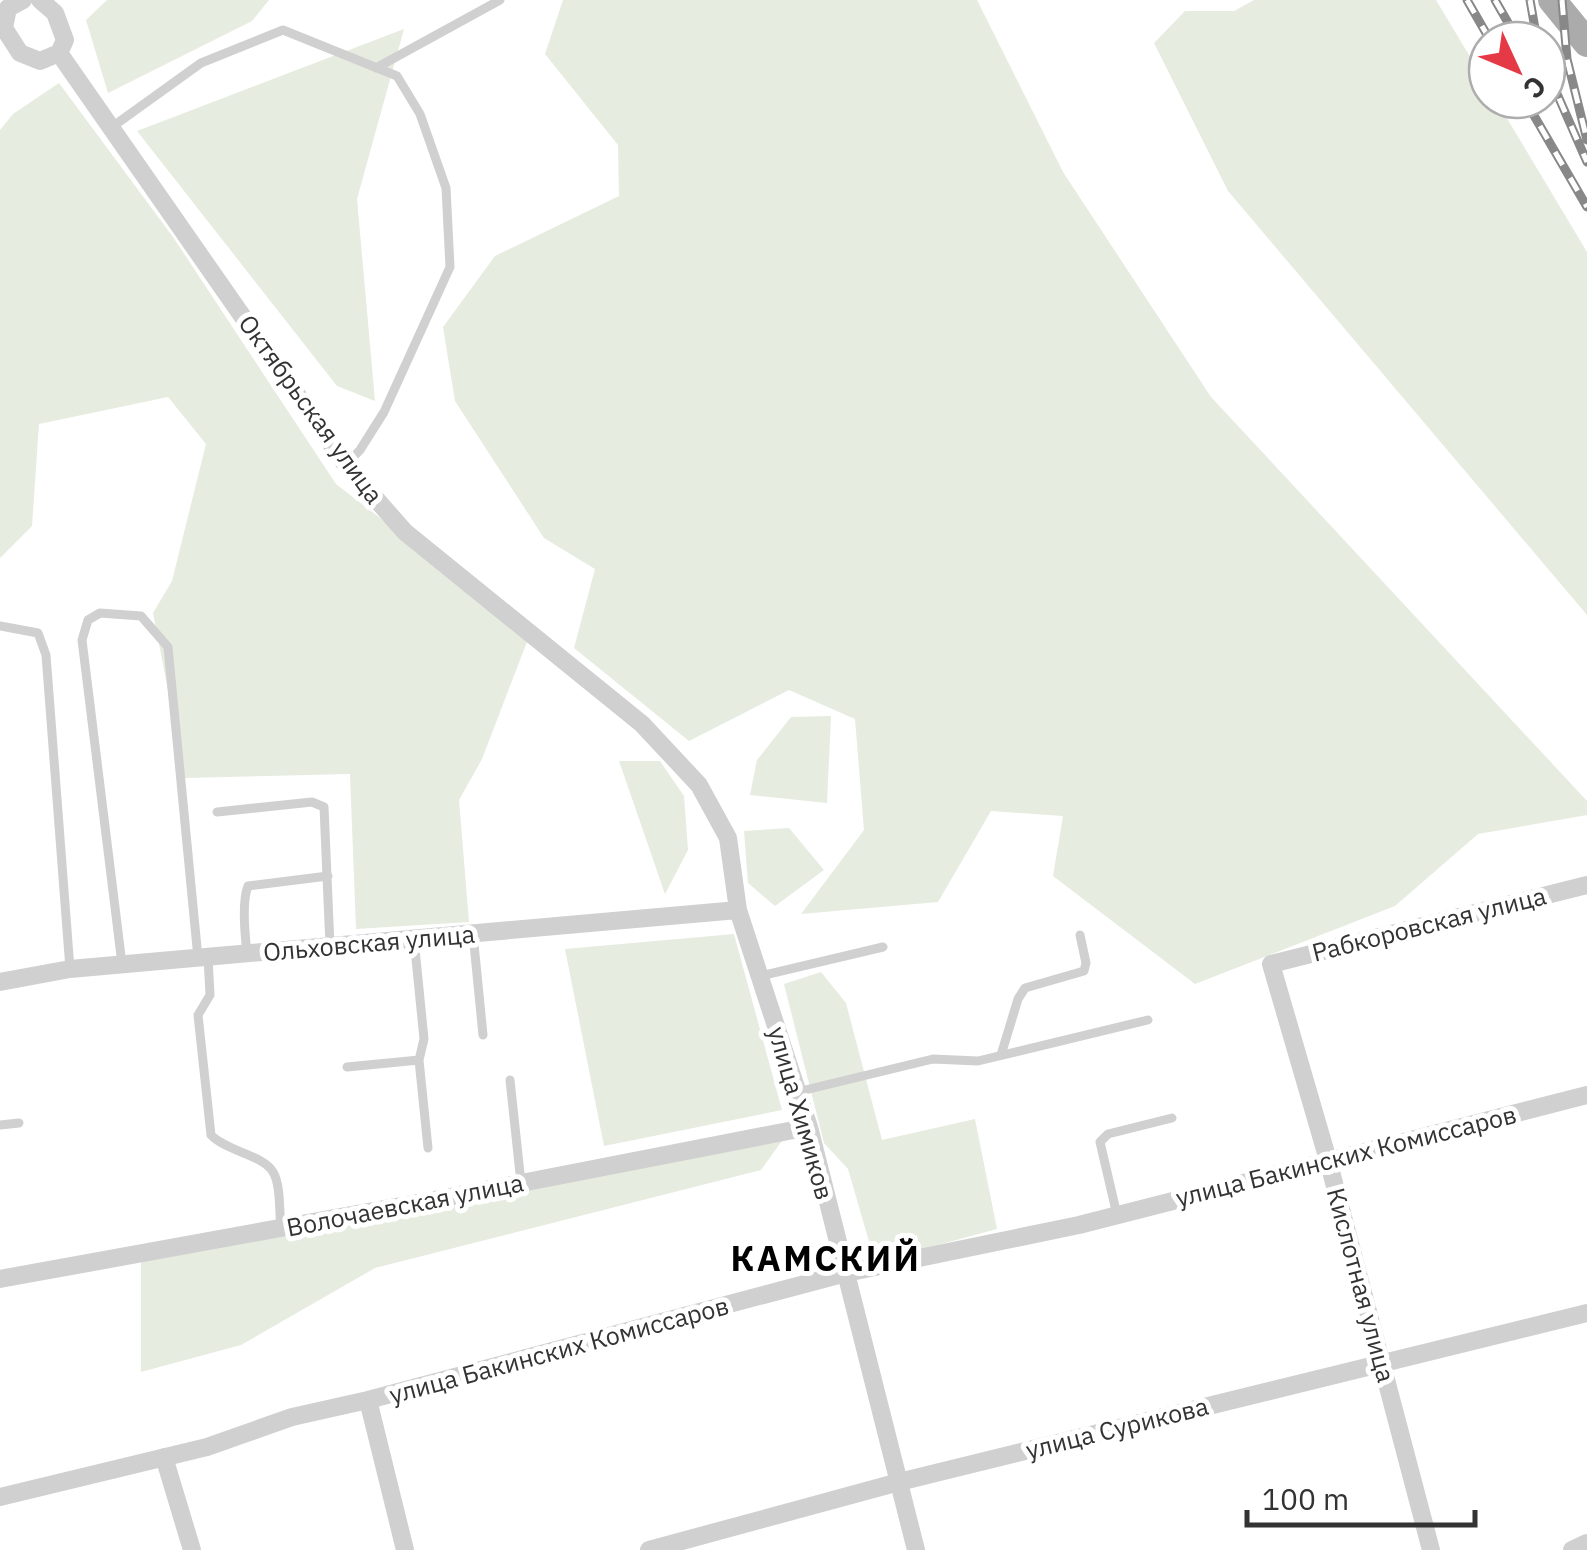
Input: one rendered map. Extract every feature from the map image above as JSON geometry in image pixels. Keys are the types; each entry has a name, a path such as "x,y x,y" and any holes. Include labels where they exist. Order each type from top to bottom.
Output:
{"main road":[{"path":"1552,0 1587,43"}],"street":[{"path":"23,0 8,8 4,18 10,42 20,53 40,60 59,52 65,40 56,13 40,0"},
{"name":"Октябрьская улица","path":"59,52 346,465 405,532 642,724 699,785 728,838 738,910"},
{"name":"Рабкоровская улица","path":"1271,964 1587,885"},
{"name":"Ольховская улица","path":"0,982 70,969 738,910"},
{"name":"улица Химиков","path":"738,910 809,1128 916,1550"},
{"name":"Кислотная улица","path":"1271,964 1328,1160 1430,1550"},
{"name":"улица Бакинских Комиссаров","path":"0,1497 207,1448 292,1417 846,1274 1117,1215 1587,1095"},
{"name":"Волочаевская улица","path":"0,1279 809,1128"},
{"name":"улица Сурикова","path":"649,1550 900,1482 1587,1313"},
{"path":"368,1400 404,1550"},
{"path":"164,1457 192,1550"},
{"path":"1572,1550 1587,1544"}],"lane":[{"path":"376,68 500,0"},
{"path":"111,128 202,63 283,30 397,76 420,114 446,188 450,267 384,412 346,465"},
{"path":"122,964 82,640 88,620 100,614 142,616 168,648 210,995 198,1018 211,1135 274,1173 280,1228"},
{"path":"0,626 38,633 46,655 70,969"},
{"path":"218,812 319,803 326,812 330,946"},
{"path":"247,954 244,925 248,886 328,876"},
{"path":"473,934 483,1036"},
{"path":"1001,1055 1025,988 1084,971 1080,935"},
{"path":"414,939 424,1039 419,1060 428,1148"},
{"path":"760,976 883,947"},
{"path":"798,1092 932,1060 978,1061 1148,1020"},
{"path":"348,1067 419,1060"},
{"path":"510,1080 521,1183"},
{"path":"1117,1215 1100,1142 1108,1134 1172,1118"},
{"path":"0,1125 19,1123"}],"shaded area":[{"path":"107,0 269,0 252,21 108,93 86,20"},
{"path":"563,0 977,0 1063,172 1211,397 1587,801 1587,815 1478,834 1395,906 1195,984 1053,876 1063,816 991,811 938,902 801,914 864,830 855,719 789,690 689,741 574,648 595,569 544,538 455,401 443,327 495,256 619,196 618,145 545,54"},
{"path":"1254,0 1436,0 1467,52 1467,120 1508,120 1587,252 1587,615 1228,191 1154,43 1185,11 1234,11"},
{"path":"404,29 357,199 375,401 337,386 137,131"},
{"path":"59,83 173,237 336,484 530,634 482,759 459,800 469,922 356,929 350,774 185,778 153,613 172,581 206,444 168,397 39,424 32,526 0,558 0,130 13,114"},
{"path":"831,716 827,803 750,795 757,760 791,717"},
{"path":"619,761 660,761 684,796 688,850 665,894"},
{"path":"789,828 824,870 775,906 748,883 744,831"},
{"path":"734,934 782,1110 604,1146 565,949"},
{"path":"821,972 846,1003 882,1140 975,1119 997,1229 875,1262 848,1169 824,1143 784,984"},
{"path":"784,1138 761,1170 375,1268 241,1345 141,1372 141,1262"}],"railway":[{"path":"1467,0 1478,20"},
{"path":"1495,0 1506,20"},
{"path":"1530,0 1534,20"},
{"path":"1562,0 1567,59 1587,140"},
{"path":"1567,116 1587,162"},
{"path":"1537,120 1587,207"}],"district":[{"name":"КАМСКИЙ","path":"826,1259"}]}
